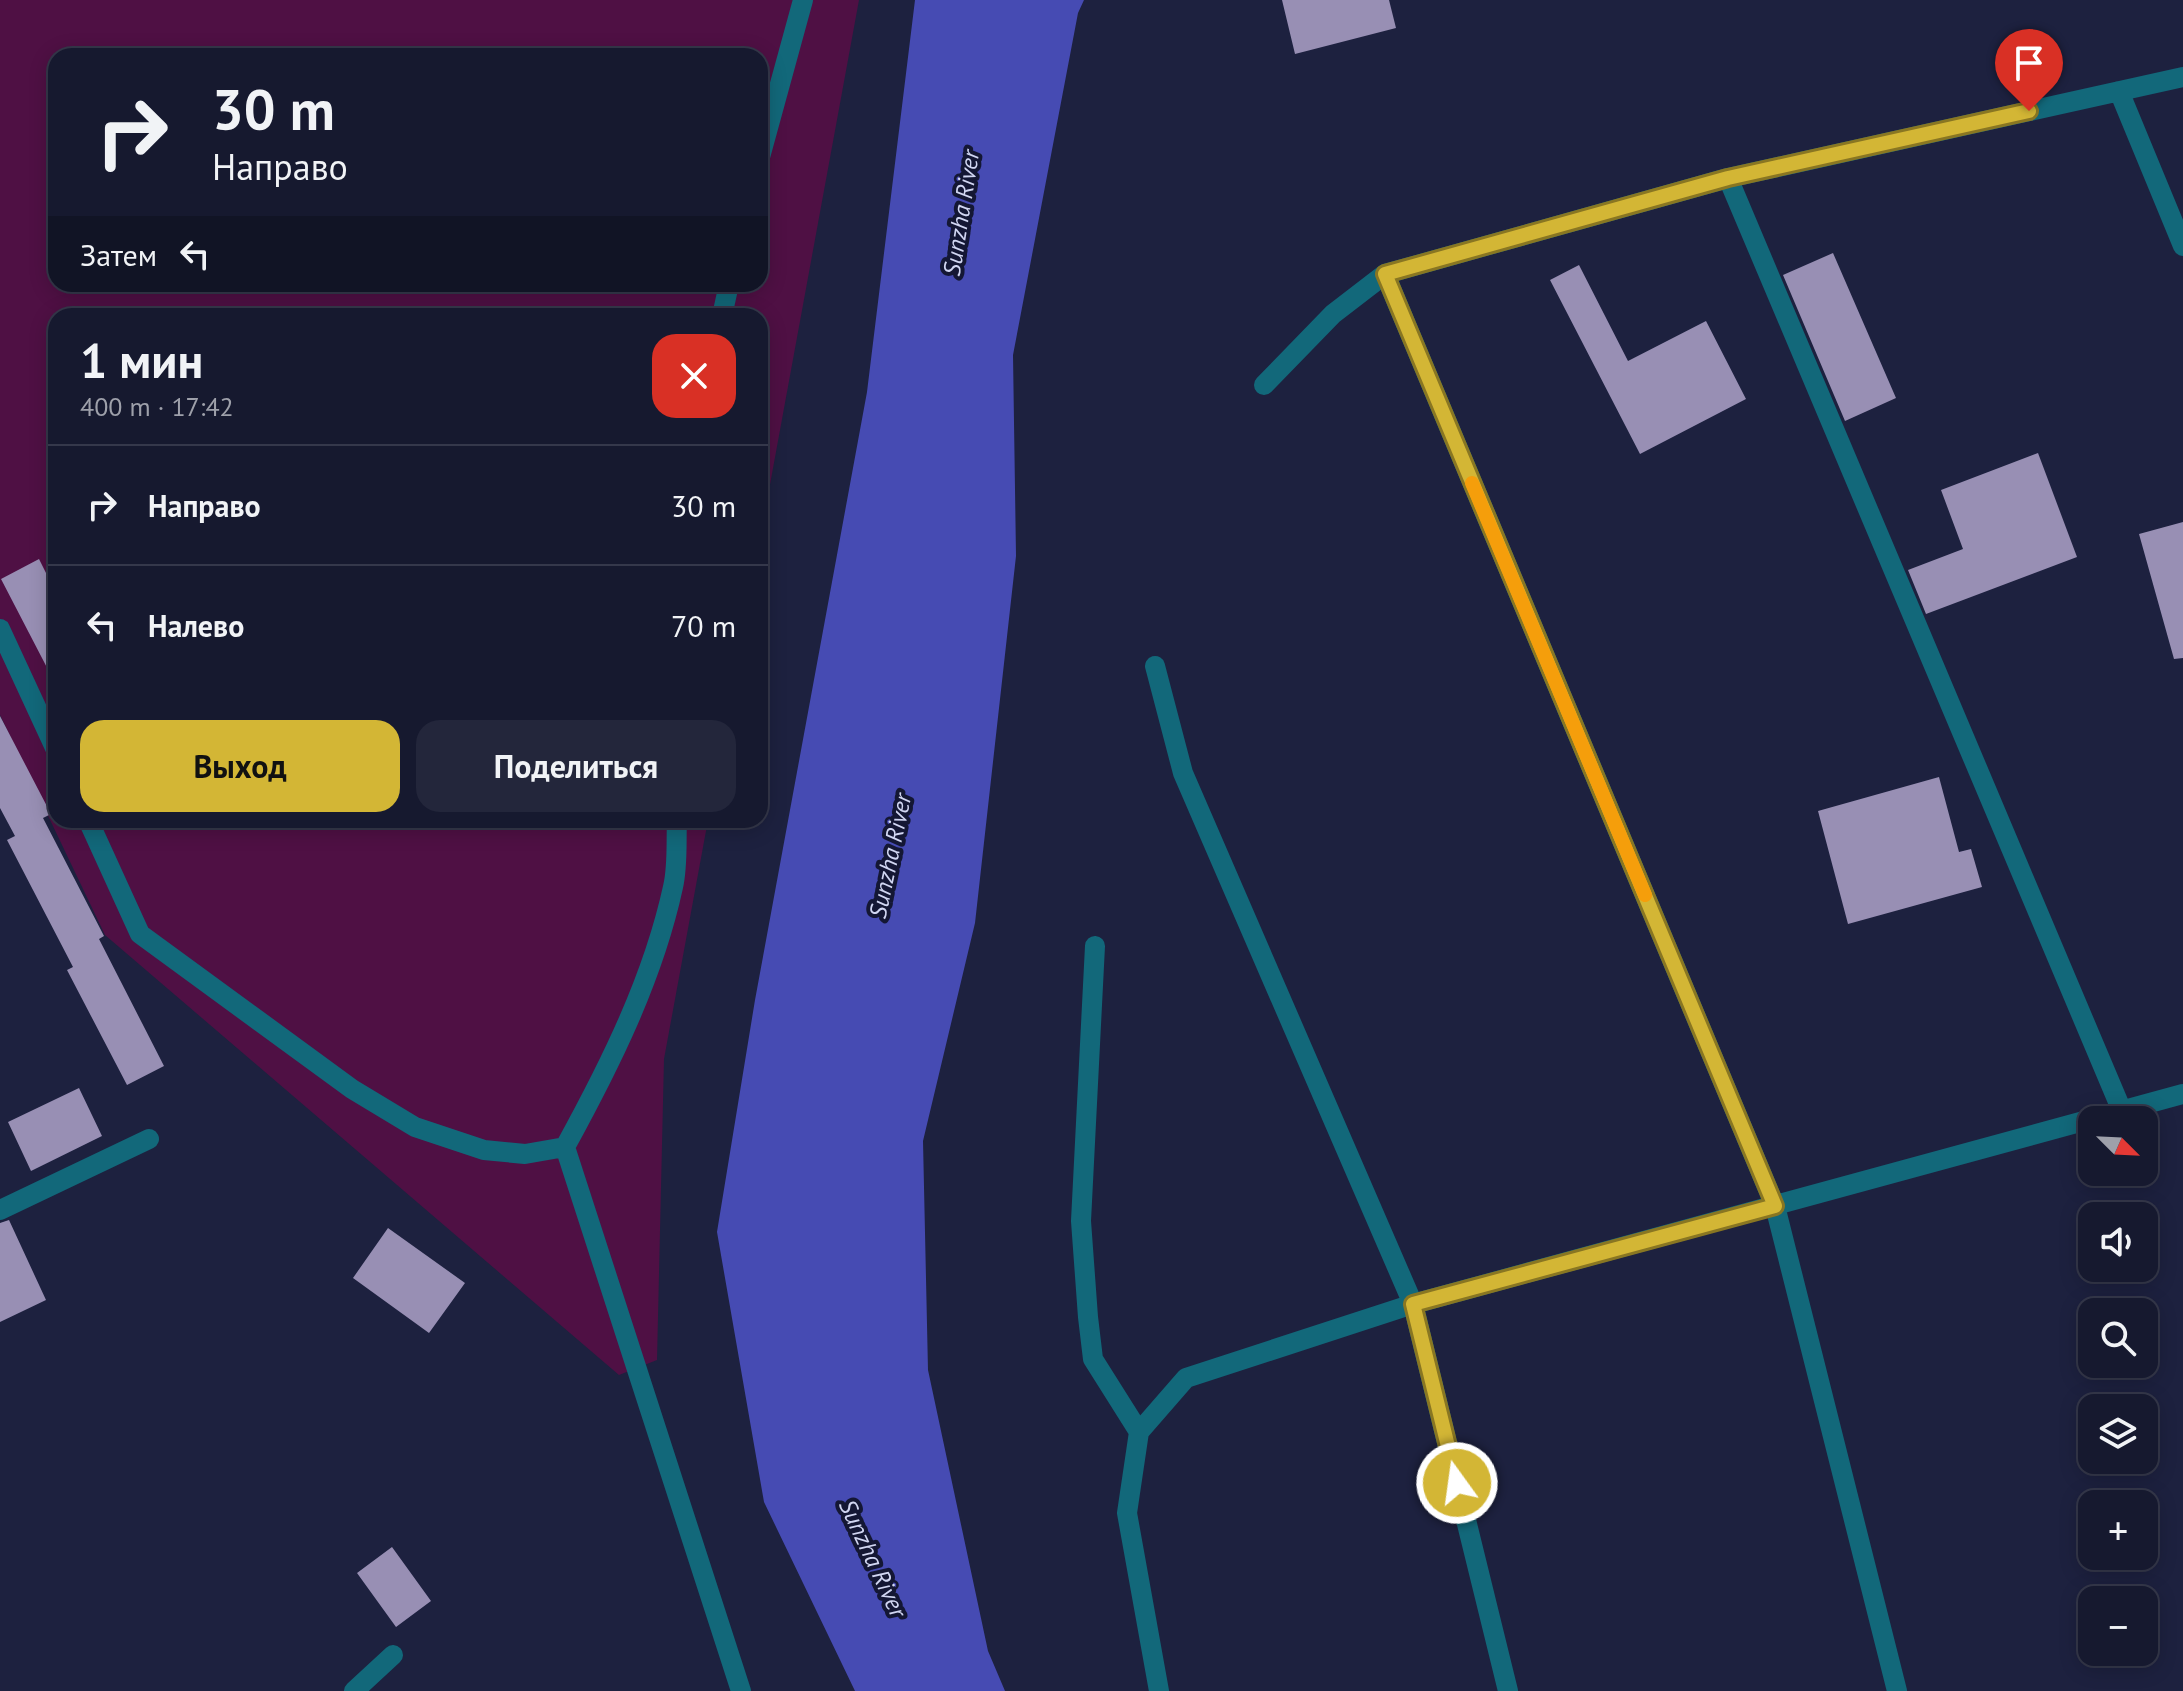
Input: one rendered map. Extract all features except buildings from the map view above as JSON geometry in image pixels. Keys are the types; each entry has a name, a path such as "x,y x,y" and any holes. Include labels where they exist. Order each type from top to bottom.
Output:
{"street":[{"path":"768,128 803,0"},
{"path":"1264,385 1333,314 1385,274 1728,178 2183,77"},
{"path":"2119,91 2183,246"},
{"path":"1728,178 2120,1106"},
{"path":"1385,274 1775,1206 1897,1691"},
{"path":"0,629 48,733"},
{"path":"1155,666 1183,773 1413,1304 1508,1691"},
{"path":"92,828 140,934 352,1089 415,1127 484,1150 525,1154 565,1147"},
{"path":"677,828 674,885 646,979 597,1089 565,1147 741,1691"},
{"path":"1095,946 1081,1221 1088,1317 1093,1359 1139,1432"},
{"path":"2140,1106 2183,1094"},
{"path":"1159,1691 1127,1513 1139,1432 1186,1378 1413,1304 2078,1123"},
{"path":"0,1210 149,1139"},
{"path":"354,1691 393,1655"}],"shaded area":[{"path":"0,0 859,0 768,495 768,308 48,308 48,816 0,715"},
{"path":"54,828 707,828 664,1059 657,1360 619,1375 105,935"}],"water":[{"name":"Sunzha River","path":"915,0 1084,0 1078,13 1013,355 1016,556 975,923 923,1141 928,1370 988,1651 1005,1691 855,1691 764,1502 717,1232 755,1000 867,392"}],"slow traffic":[{"path":"1472,483 1645,895"}],"route":[{"path":"1457,1483 1413,1304 1775,1206 1385,274 1728,178 2029,111"}]}
